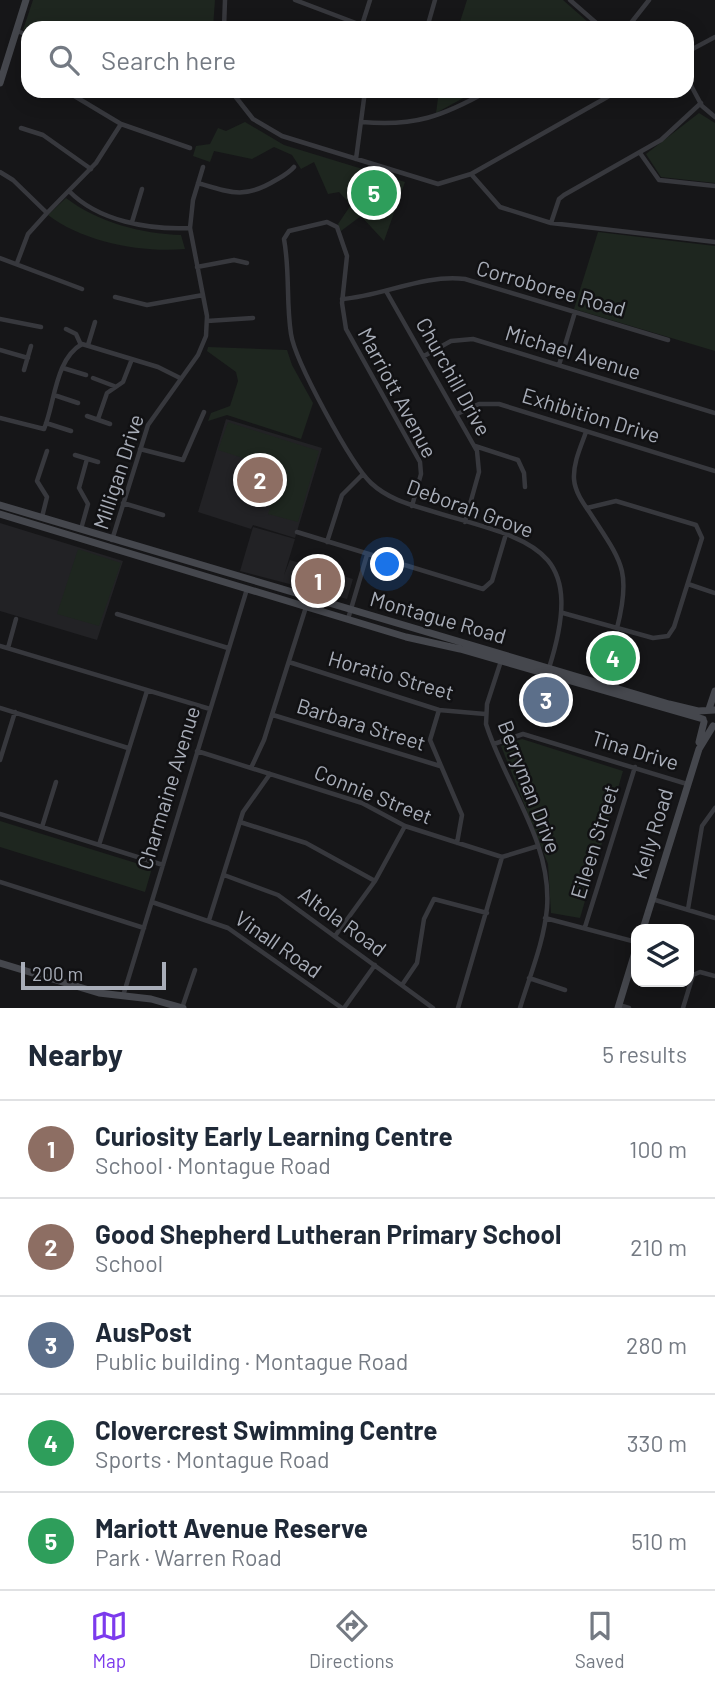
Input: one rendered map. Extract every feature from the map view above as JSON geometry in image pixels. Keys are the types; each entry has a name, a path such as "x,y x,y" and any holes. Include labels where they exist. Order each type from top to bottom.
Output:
{"main road":[{"path":"0,83 26,0"},
{"name":"Montague Road","path":"0,505 113,539 348,620 502,658"},
{"name":"Montague Road","path":"0,514 110,548 351,611 548,671 689,709 710,710"},
{"name":"Montague Road","path":"548,671 703,720 714,726"},
{"path":"710,710 715,691"},
{"name":"Kelly Road","path":"644,924 699,749 703,720 710,710"},
{"name":"Kelly Road","path":"699,749 714,726"},
{"path":"0,962 99,993 183,1008"},
{"path":"618,1006 631,965"}],"street":[{"path":"224,21 225,0"},
{"path":"363,21 370,0"},
{"path":"429,21 435,0"},
{"path":"570,0 594,21"},
{"path":"632,21 649,0"},
{"path":"298,1 351,21"},
{"path":"17,31 21,32"},
{"path":"694,48 715,37"},
{"path":"694,90 701,103 715,117"},
{"path":"78,98 121,124 190,148"},
{"path":"236,98 248,115 268,129 438,184 471,174 606,98"},
{"path":"356,159 364,98"},
{"path":"362,122 396,124 438,117 475,98"},
{"path":"551,223 559,199 564,195 665,137 701,103"},
{"path":"17,263 28,234 91,170 121,124"},
{"path":"21,128 43,135 91,170"},
{"path":"640,153 659,180 715,186"},
{"path":"69,191 93,210 132,222 159,229 190,228 203,167"},
{"path":"198,183 234,193 248,193 264,187 294,167"},
{"path":"0,172 13,180 47,213"},
{"path":"471,174 500,207 551,223 715,242"},
{"path":"132,222 142,189"},
{"name":"Marriott Avenue","path":"285,235 293,230 327,222 335,224 347,256 342,299 344,321 351,340 420,462 421,474 412,506"},
{"name":"Milligan Drive","path":"110,548 153,415 202,349 207,320 190,228"},
{"name":"Deborah Grove","path":"285,235 290,279 289,313 296,356 363,474 388,496 412,506 506,534 530,545 551,565 561,584 563,613 548,671"},
{"path":"0,257 82,289"},
{"path":"197,267 233,260 247,263"},
{"name":"Corroboree Road","path":"342,299 440,279 459,279 668,340"},
{"name":"Churchill Drive","path":"386,291 475,446 479,472 465,522"},
{"path":"115,297 146,305 203,295"},
{"path":"559,365 575,312"},
{"path":"207,320 253,318"},
{"path":"0,319 41,327"},
{"path":"0,418 43,430 63,368 84,345 95,322"},
{"path":"66,329 76,334 84,345 132,359 180,379"},
{"name":"Michael Avenue","path":"424,356 451,341 469,338 715,413"},
{"path":"24,370 31,346"},
{"path":"0,350 28,358"},
{"path":"98,419 107,393 124,381 132,359"},
{"path":"63,368 86,375"},
{"path":"93,378 115,386"},
{"path":"54,395 78,403"},
{"name":"Exhibition Drive","path":"457,414 479,404 494,403 715,471"},
{"path":"140,449 183,460 204,412"},
{"path":"87,416 110,424"},
{"path":"46,423 71,431"},
{"path":"586,432 573,475 576,488 614,551 625,581 617,628"},
{"path":"475,446 518,460 524,474 525,487"},
{"path":"42,518 47,498 37,481 47,451"},
{"path":"75,455 98,462"},
{"path":"81,530 88,502 79,488 87,459"},
{"path":"327,542 342,495 363,474"},
{"path":"563,613 653,638 668,636 673,632 702,538 699,527 617,501 601,502 587,508"},
{"path":"124,503 163,514"},
{"path":"297,532 485,589 492,581 506,534"},
{"path":"348,620 367,555"},
{"name":"Charmaine Avenue","path":"123,996 248,584"},
{"path":"688,584 715,593"},
{"path":"251,768 272,715 306,607"},
{"path":"117,614 228,648"},
{"path":"8,648 16,619"},
{"path":"0,646 210,709"},
{"name":"Berryman Drive","path":"502,658 485,714 494,744 538,846 547,887 545,918 520,1008"},
{"name":"Horatio Street","path":"289,662 439,710 485,714"},
{"path":"99,845 147,691"},
{"path":"0,708 128,748"},
{"path":"439,710 430,740 463,818 457,843"},
{"path":"0,760 15,712"},
{"name":"Barbara Street","path":"272,715 440,766"},
{"name":"Tina Drive","path":"494,744 523,734 687,784"},
{"name":"Connie Street","path":"197,751 362,803 405,826 502,856"},
{"name":"Eileen Street","path":"585,927 635,767"},
{"path":"209,920 240,822 249,801 270,774"},
{"path":"42,827 56,782"},
{"path":"688,909 702,826 715,808"},
{"path":"0,814 163,865"},
{"path":"240,822 306,843 375,881"},
{"path":"335,936 375,881 405,826"},
{"path":"458,1008 502,856 538,846"},
{"name":"Altola Road","path":"224,875 274,892 433,1008"},
{"path":"0,882 144,928"},
{"path":"402,985 415,967 424,919 432,901 439,898 487,913"},
{"path":"652,898 715,918"},
{"name":"Vinall Road","path":"152,902 228,928 343,1008"},
{"path":"545,918 631,941"},
{"path":"343,1008 375,965"},
{"path":"183,1008 195,970"},
{"path":"683,1008 693,975 700,972 715,976"},
{"path":"529,978 565,990"},
{"path":"618,1006 629,1008"}],"shaded area":[{"path":"33,0 215,0 214,21 26,21"},
{"path":"467,0 563,0 587,21 460,21"},
{"path":"438,98 463,98 436,113"},
{"path":"699,113 715,123 715,183 661,177 646,154"},
{"path":"245,122 284,145 405,182 384,241 361,216 341,231 338,224 351,205 339,192 328,194 314,162 301,169 292,155 274,147 252,159 214,151 210,162 193,156 196,146 210,144 218,128 226,131"},
{"path":"66,198 92,214 120,225 181,235 185,249 150,249 113,244 78,232 48,215"},
{"path":"598,232 715,246 715,351 574,309"},
{"path":"208,347 287,350 292,365 313,403 301,439 227,415 208,421 211,413 230,406 238,381 236,372 207,351"},
{"path":"226,419 322,448 295,538 253,525 251,529 198,512"},
{"path":"228,422 319,451 298,522 268,514 270,508 251,475 255,462 218,450"},
{"path":"0,523 123,561 97,640 0,611"},
{"path":"253,527 295,539 284,575 290,560 353,579 347,599 240,571"},
{"path":"78,549 121,563 99,626 57,614"},
{"path":"522,739 623,771 580,918 551,913 548,864 501,746"},
{"path":"0,821 152,868 145,892 0,847"}],"place":[{"name":"Mariott Avenue Reserve","path":"374,193"},
{"name":"Good Shepherd Lutheran Primary School","path":"260,480"},
{"name":"Curiosity Early Learning Centre","path":"318,581"},
{"name":"Clovercrest Swimming Centre","path":"613,658"},
{"name":"AusPost","path":"546,700"}]}
